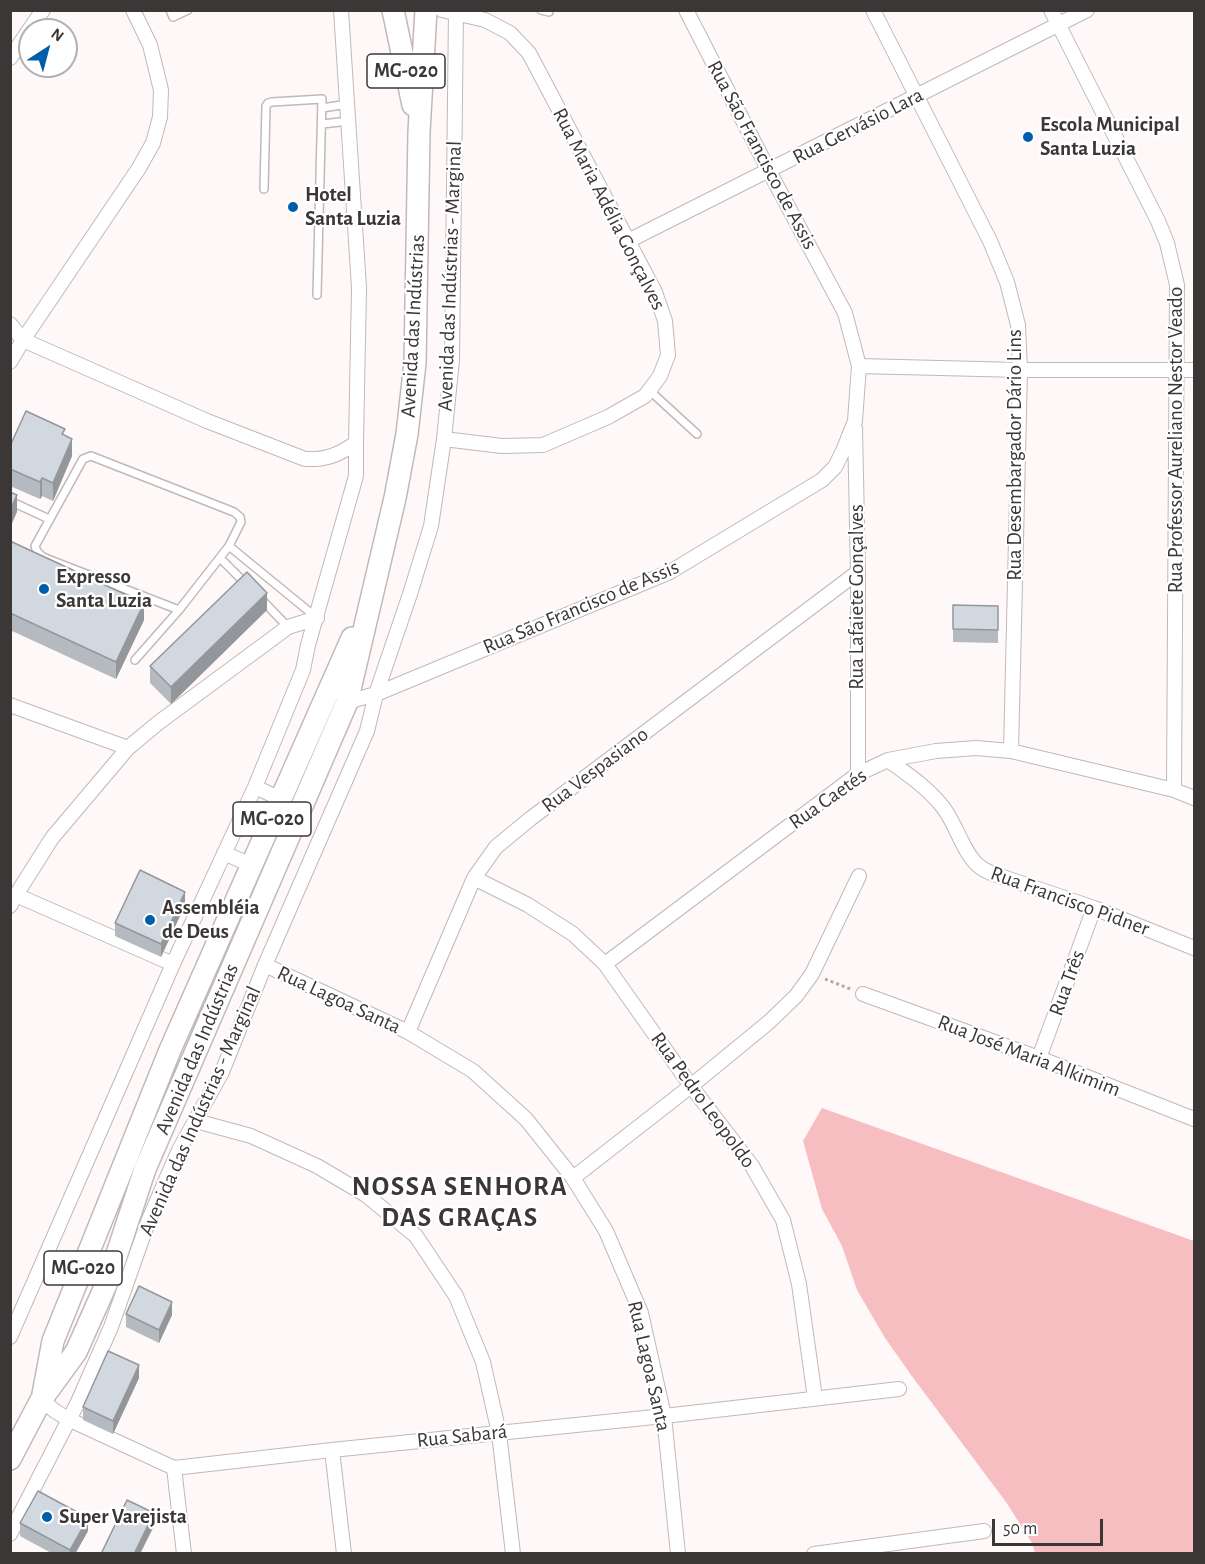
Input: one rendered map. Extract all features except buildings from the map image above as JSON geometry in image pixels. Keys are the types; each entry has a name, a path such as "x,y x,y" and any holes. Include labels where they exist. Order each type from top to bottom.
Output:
{"highway":[{"name":"Avenida das Indústrias","path":"393,10 419,132"},
{"name":"Avenida das Indústrias","path":"10,1459 41,1400 76,1352 109,1278 145,1169 347,702 396,498 407,434 415,363 419,132 426,10"},
{"name":"Avenida das Indústrias","path":"41,1400 53,1341 170,1050 374,589"}],"street":[{"path":"10,58 43,10"},
{"path":"10,362 22,340 139,168 153,143 160,117 161,90 150,45 133,10"},
{"path":"11,1337 173,964 255,787 303,670 356,476 359,288 341,10"},
{"name":"Rua São Francisco de Assis","path":"347,702 376,694 670,572 822,480 835,466 843,451 855,421 859,366 845,313 686,10"},
{"name":"Rua Desembargador Dário Lins","path":"873,10 990,241 1007,282 1018,325 1020,370 1011,751"},
{"name":"Rua Professor Aureliano Nestor Veado","path":"1051,10 1158,221 1167,243 1177,285 1174,790"},
{"name":"Rua Gervásio Lara","path":"628,241 1087,10"},
{"name":"Rua Maria Adélia Gonçalves","path":"444,439 502,447 543,445 608,417 645,396 660,376 668,355 665,321 655,292 529,53 510,33 485,20 451,11"},
{"name":"Avenida das Indústrias - Marginal","path":"10,1534 77,1404 111,1328 148,1222 165,1182 179,1150 222,1072 265,965 367,731 376,694 431,526 444,439 452,360 451,11"},
{"path":"10,324 22,340 207,421 305,459 329,458 356,443"},
{"path":"859,366 1020,370 1194,370"},
{"name":"Rua Lafaiete Gonçalves","path":"855,421 858,774"},
{"name":"Rua Vespasiano","path":"408,1032 474,878 496,847 858,572"},
{"path":"173,964 13,901 52,838 128,748 158,723 288,627 317,618"},
{"path":"288,627 308,645"},
{"path":"10,705 128,748"},
{"name":"Rua Caetés","path":"605,964 858,774 888,760 976,748 1011,751 1174,790 1194,798"},
{"name":"Rua Francisco Pidner","path":"888,760 921,784 943,806 968,854 977,865 991,873 1094,908 1194,948"},
{"path":"255,787 280,799"},
{"path":"224,853 251,865"},
{"path":"573,1178 691,1086 769,1022 796,996 812,974 859,876"},
{"name":"Rua Pedro Leopoldo","path":"474,878 528,905 573,934 605,964 691,1086 752,1166 783,1220 799,1284 815,1398"},
{"name":"Rua Três","path":"1039,1058 1094,908"},
{"name":"Rua Lagoa Santa","path":"265,965 408,1032 473,1071 526,1119 573,1178 606,1231 641,1313 664,1416 678,1554"},
{"name":"Rua José Maria Alkimim","path":"863,994 1039,1058 1194,1119"},
{"path":"196,1121 251,1136 317,1166 366,1195 416,1236 456,1296 483,1362 499,1433 513,1554"},
{"path":"135,1139 137,1158 145,1169 165,1182"},
{"name":"Rua Sabará","path":"174,1468 899,1389"},
{"path":"41,1400 68,1419 174,1468 184,1554"},
{"path":"332,1449 344,1554"},
{"path":"814,1554 984,1531"}],"lane":[{"path":"171,10 173,17 188,10"},
{"path":"264,189 266,106 268,103 322,99 317,295"},
{"path":"322,108 348,105"},
{"path":"322,124 349,121"},
{"path":"649,390 697,434"},
{"path":"135,660 179,610 229,546 241,522 240,517 237,513 91,456 83,459 49,519 35,546 36,549 41,556 179,610"},
{"path":"10,501 49,519"},
{"path":"229,546 317,618"},
{"path":"220,558 250,588"},
{"path":"258,596 288,627"}],"path":[{"path":"812,974 863,994"}],"shaded area":[{"path":"822,1108 1194,1241 1194,1553 1035,1553 1032,1543 1006,1502 885,1338 857,1290 842,1246 822,1209 803,1141"}],"place":[{"name":"Escola Municipal Santa Luzia","path":"1028,137"},
{"name":"Hotel Santa Luzia","path":"293,207"},
{"name":"Expresso Santa Luzia","path":"44,589"},
{"name":"Assembléia de Deus","path":"150,920"},
{"name":"Super Varejista","path":"47,1517"}],"district":[{"name":"NOSSA SENHORA DAS GRAÇAS","path":"460,1202"}]}
